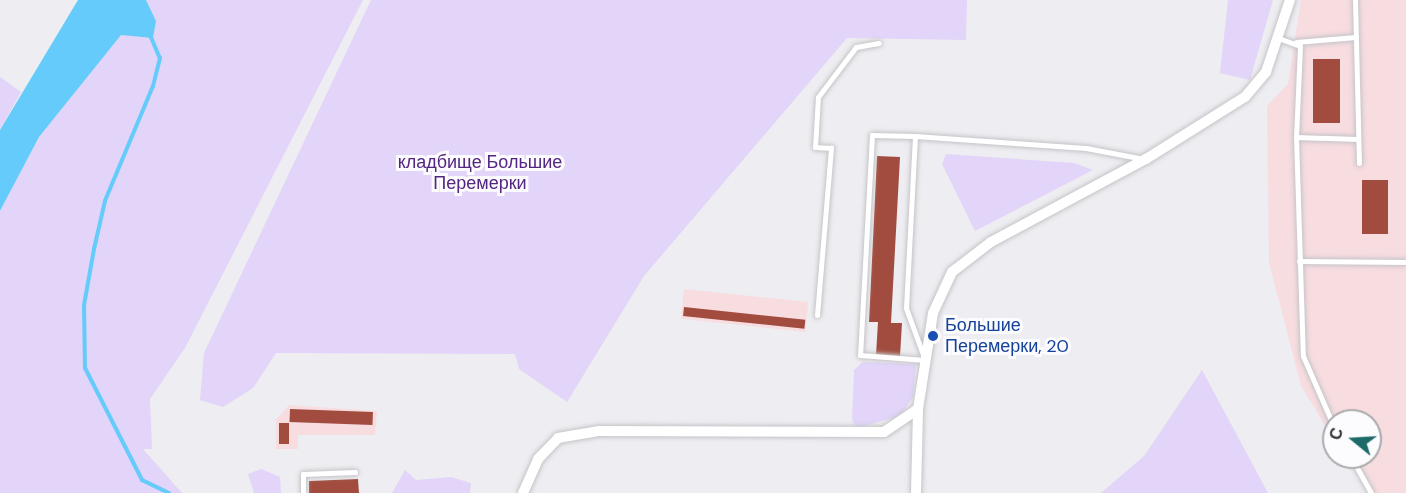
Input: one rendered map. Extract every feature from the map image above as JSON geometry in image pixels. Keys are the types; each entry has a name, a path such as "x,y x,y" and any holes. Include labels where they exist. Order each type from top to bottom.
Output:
{"street":[{"path":"916,493 918,409 936,302 959,264 1146,159 1245,97 1266,72 1281,39 1290,0"},
{"path":"523,493 538,459 558,438 599,431 884,432 918,409"}],"lane":[{"path":"1355,0 1359,162"},
{"path":"1281,39 1296,42 1356,37"},
{"path":"1296,42 1296,137 1303,356 1326,409"},
{"path":"817,315 831,148 815,147 818,97 856,47 879,43"},
{"path":"915,136 906,308 926,360 860,355 872,135 915,136 1086,148 1146,159"},
{"path":"1296,137 1358,139"},
{"path":"1299,261 1406,262"},
{"path":"1358,469 1371,493"},
{"path":"303,493 303,474 355,472"}],"shaded area":[{"path":"1301,0 1406,0 1406,493 1374,493 1356,469 1382,469 1382,409 1322,409 1322,420 1301,386 1269,262 1267,106 1288,84"},
{"path":"684,289 808,302 805,332 681,319"},
{"path":"289,405 377,411 375,435 298,435 298,449 276,449 276,420"}],"green space":[{"path":"146,0 363,0 185,348 150,399 152,449 143,449 182,493 0,493 0,211 39,137 121,34 156,21"},
{"name":"кладбище Большие Перемерки","path":"371,0 967,0 966,40 847,38 644,276 567,402 519,369 515,354 276,353 253,388 223,407 200,400 204,353"},
{"path":"1228,0 1273,0 1250,80 1220,73"},
{"path":"0,77 21,92 0,130"},
{"path":"946,154 1074,163 1093,170 975,231 942,164"},
{"path":"863,362 916,364 913,397 900,416 857,428 852,420 854,370"},
{"path":"1202,370 1268,493 1101,493 1144,456"},
{"path":"261,469 280,477 281,493 254,493 248,474"},
{"path":"405,470 416,480 451,477 471,483 470,493 392,493"}],"water":[{"path":"78,0 146,0 156,21 153,38 121,35 39,137 0,211 0,130"}],"building":[{"path":"1313,59 1340,59 1340,123 1313,123"},
{"path":"877,156 900,157 891,323 902,323 900,356 876,355 878,322 869,322"},
{"path":"1362,180 1388,180 1388,234 1362,234"},
{"path":"684,307 805,320 804,329 683,316"},
{"path":"290,409 373,412 372,425 290,422"},
{"path":"279,423 289,423 289,444 279,444"},
{"path":"358,479 359,493 309,493 309,481"}],"waterway":[{"path":"150,35 160,58 153,86 105,201 84,305 85,368 142,480 169,493"}],"place":[{"name":"Большие Перемерки, 20","path":"933,336"}]}
